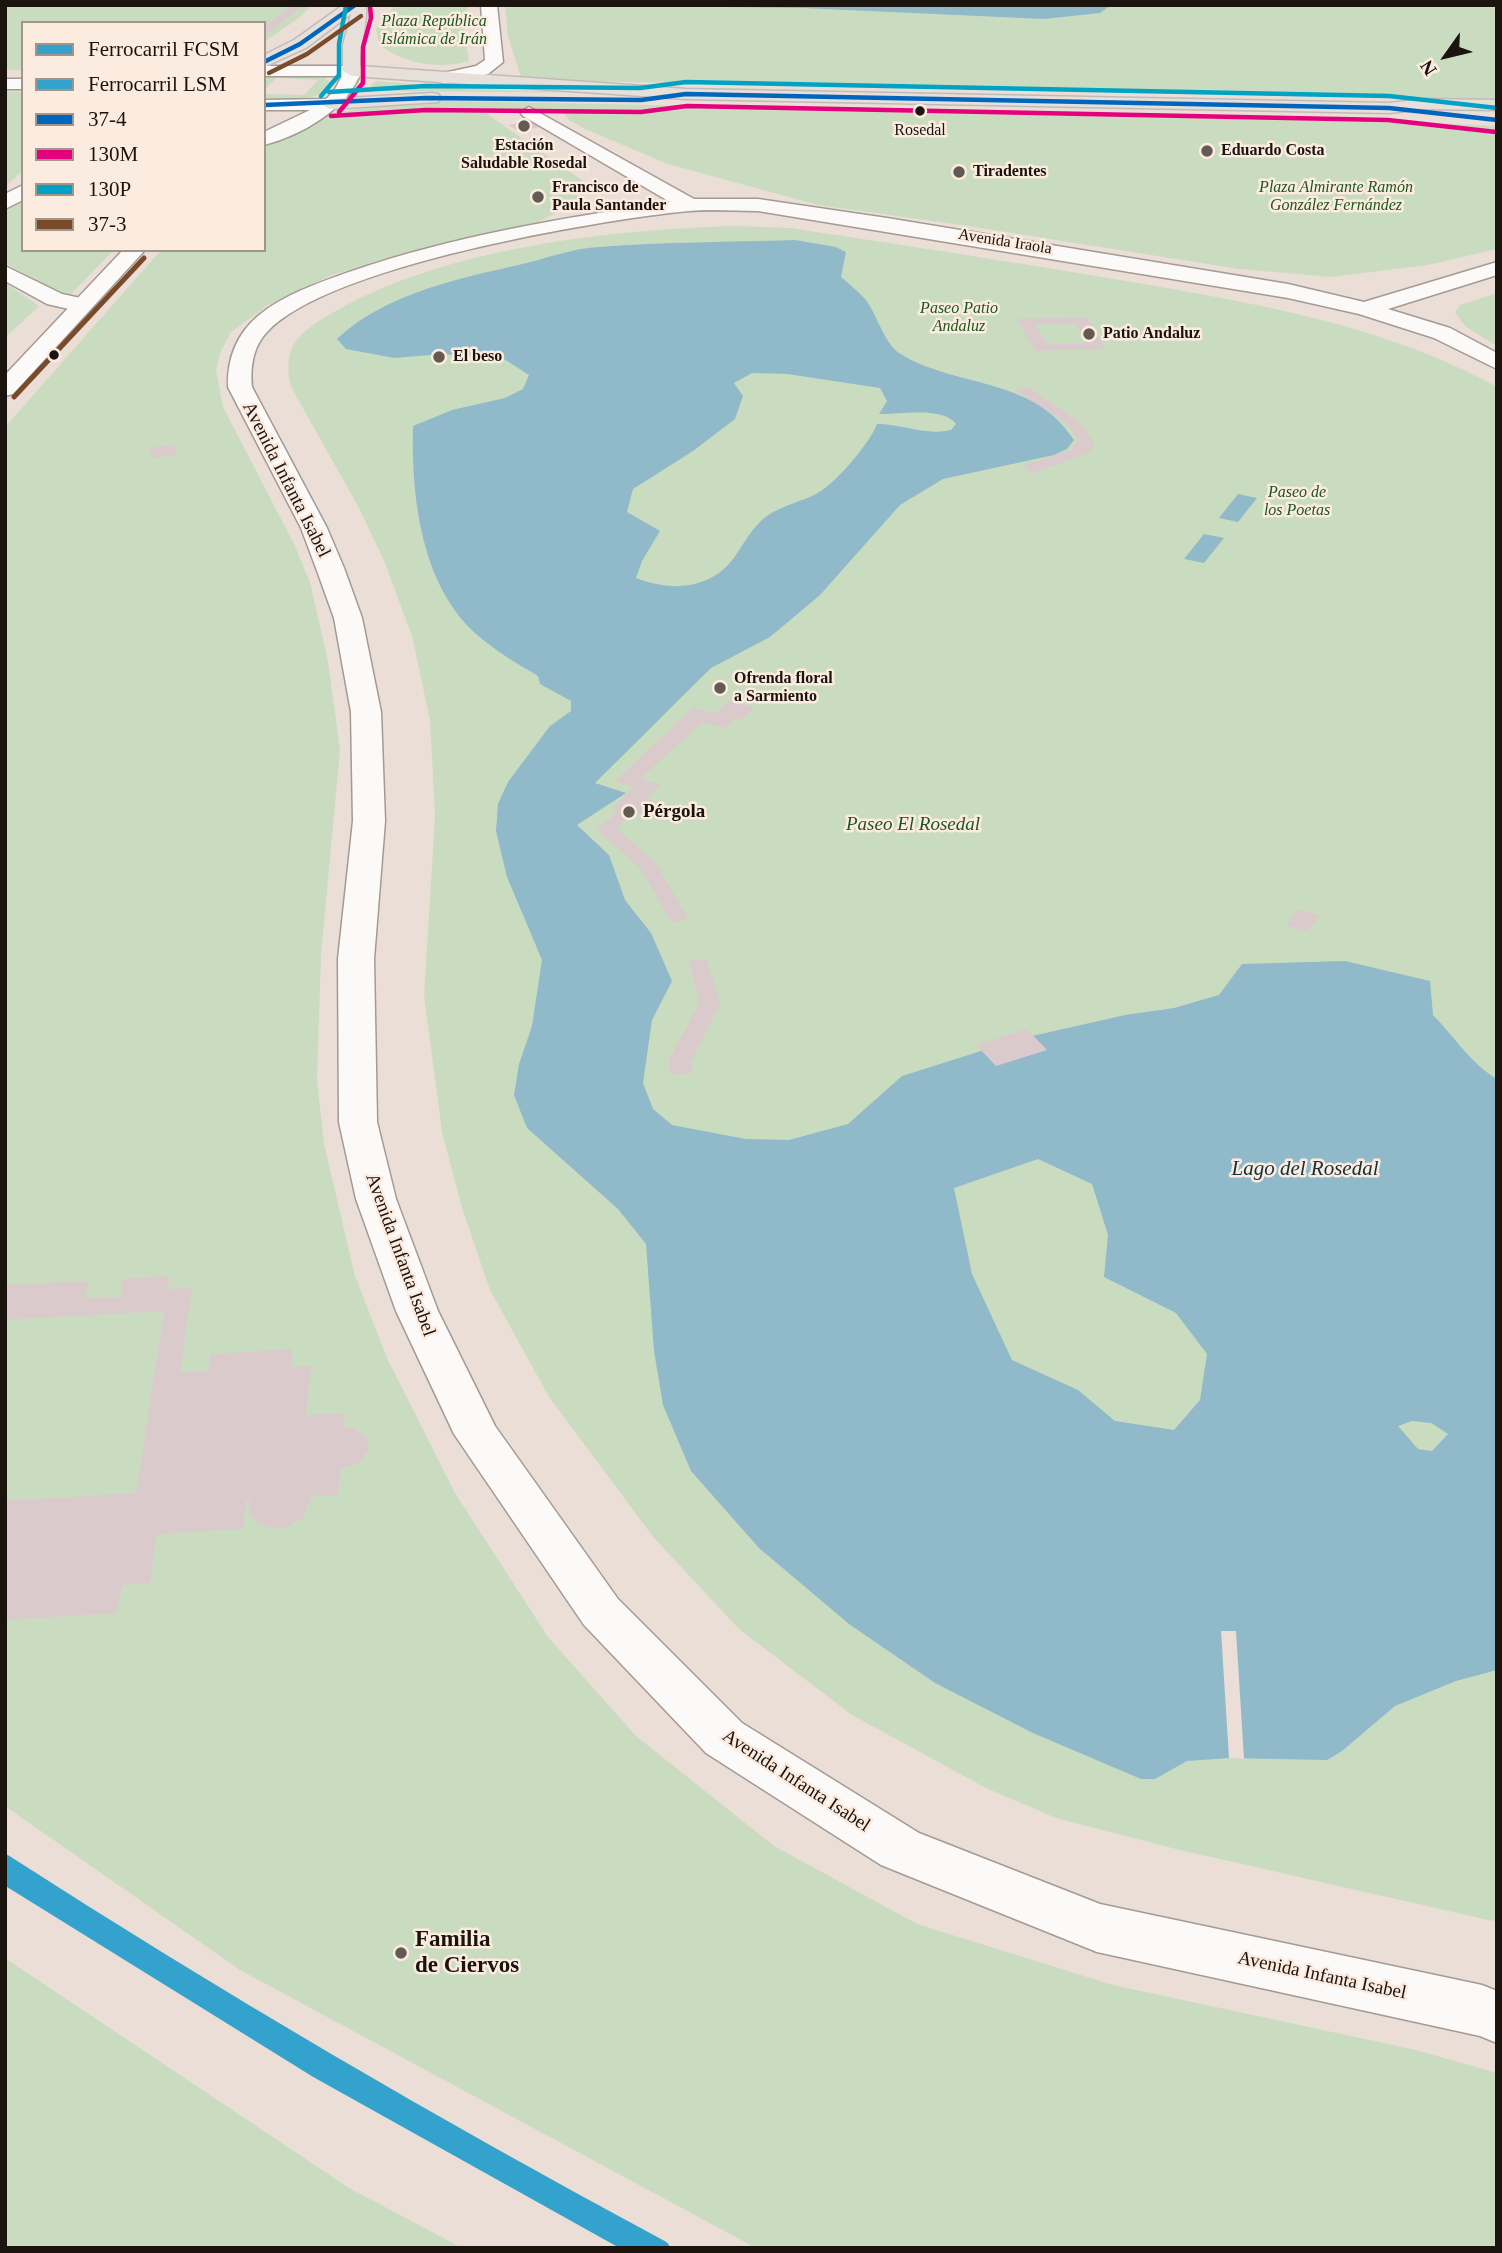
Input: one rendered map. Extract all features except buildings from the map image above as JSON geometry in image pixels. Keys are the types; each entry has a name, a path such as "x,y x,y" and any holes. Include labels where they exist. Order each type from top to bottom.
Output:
{"main road":[{"path":"266,61 300,44 337,15 357,5 359,16 351,45 352,71 645,89 686,94 1389,108 1426,104 1497,105"},
{"path":"330,104 426,98 641,100 686,94"},
{"path":"1389,108 1432,115 1497,120"}],"street":[{"path":"445,78 482,70 494,62 488,19 489,5"},
{"path":"266,71 352,71 348,87 330,104 266,138"},
{"path":"266,104 330,104"},
{"path":"529,112 690,205"},
{"path":"5,203 21,192"},
{"name":"Avenida Iraola","path":"690,205 758,205 935,231 1277,289 1365,309 1442,333 1497,362"},
{"name":"Avenida Infanta Isabel","path":"690,205 501,237 375,270 290,306 266,321 242,354 238,372 240,387 314,528 348,618 366,712 369,821 356,959 358,1122 376,1199 417,1311 476,1434 601,1612 724,1738 900,1849 1097,1928 1482,2011 1497,2017"},
{"path":"5,389 133,252"},
{"path":"1365,309 1497,268"},
{"path":"5,272 55,299 82,305"}],"green space":[{"path":"5,5 312,5 299,18 266,41 266,21 21,21 21,70 5,70"},
{"name":"Plaza República Islámica de Irán","path":"395,5 468,5 464,31 469,61 446,65 423,64 400,57 380,45 376,30"},
{"path":"505,5 1497,5 1497,100 530,80 521,77 508,37"},
{"path":"285,75 323,77 333,84 327,90 311,97 266,98 266,94 304,95 318,80 276,78 266,88 266,78"},
{"path":"376,81 468,89 622,93 383,91 370,86"},
{"path":"5,91 21,92 21,172 5,187"},
{"name":"Plaza Almirante Ramón González Fernández","path":"449,101 1351,119 1497,126 1497,249 1428,265 1331,277 1239,269 818,205 668,164 585,129 569,120 563,112 483,111 583,181 584,195 578,202 538,222 379,260 329,276 268,305 231,332 220,353 216,370 223,407 294,544 310,582 328,661 340,750 321,955 317,1079 324,1144 355,1276 387,1358 455,1493 548,1637 636,1736 774,1846 917,1924 1113,1985 1416,2050 1497,2073 1497,2248 756,2248 240,1970 5,1806 5,427 159,252 266,252 266,144 307,123 330,115 401,103"},
{"path":"21,202 21,252 112,252 68,297 5,263 5,211"},
{"path":"738,226 790,228 1222,298 1363,332 1454,365 1497,387 1497,1922 1176,1849 1056,1818 986,1788 852,1715 739,1629 654,1538 549,1397 490,1290 462,1208 442,1132 424,995 435,816 430,720 412,636 385,563 359,508 291,387 289,357 301,335 334,312 378,290 477,257 584,238"},
{"path":"5,283 39,306 5,338"},
{"path":"1497,293 1497,346 1465,326 1455,313 1460,305"},
{"path":"5,1958 349,2188 462,2248 5,2248"}],"water":[{"path":"567,5 1111,5 1100,13 1044,19 803,8"},
{"name":"Lago del Rosedal","path":"795,240 836,247 846,252 841,277 865,299 889,342 899,353 944,373 1015,393 1037,404 1057,419 1074,440 1067,449 1054,455 943,479 900,505 820,595 770,637 711,668 595,783 626,793 577,825 609,855 625,900 651,933 672,981 652,1020 643,1083 653,1109 672,1125 746,1139 789,1140 848,1124 902,1076 1019,1039 1125,1015 1174,1008 1219,995 1242,964 1345,961 1430,981 1433,1015 1471,1058 1497,1079 1497,1670 1456,1681 1395,1706 1342,1751 1327,1760 1229,1758 1187,1761 1155,1779 1141,1779 1033,1733 935,1683 849,1624 759,1548 691,1471 663,1405 654,1351 646,1244 618,1209 527,1128 514,1095 519,1064 532,1026 542,960 507,877 496,831 498,804 508,782 550,726 571,711 571,701 540,684 538,676 497,651 475,633 457,613 442,590 423,537 418,509 414,481 413,426 452,410 505,398 523,389 529,375 504,359 442,354 394,358 346,349 337,339 379,309 426,289 572,251 648,244","holes":["752,373 787,374 880,388 887,401 879,414 931,413 950,418 956,424 951,430 932,432 877,424 859,453 831,483 814,495 777,510 764,519 729,564 714,576 695,584 678,586 661,585 636,578 642,561 660,531 627,512 633,489 693,451 735,419 743,396 734,383","1038,1159 1092,1184 1108,1235 1104,1277 1176,1313 1207,1354 1200,1400 1174,1430 1115,1421 1078,1390 1012,1360 972,1274 954,1188","1412,1421 1431,1423 1448,1434 1432,1451 1418,1449 1398,1426"]},
{"path":"1238,494 1257,498 1238,522 1219,518"},
{"path":"1204,534 1224,538 1204,563 1184,559"}],"pier":[{"path":"1221,1631 1236,1631 1244,1759 1229,1758"}],"rail line":[{"name":"FCSM","path":"5,1862 166,1965 329,2063 662,2248"},
{"name":"LSM","path":"5,1877 316,2070 474,2161 635,2248"}],"transit line":[{"name":"37-4","path":"266,61 300,44 355,5"},
{"name":"130M","path":"339,112 363,83 363,47 371,18 370,5"},
{"name":"130P","path":"321,96 339,75 339,44 346,6"},
{"name":"37-3","path":"269,73 307,54 361,16"},
{"name":"130P","path":"329,92 426,86 640,88 686,82 1389,96 1497,108"},
{"name":"37-4","path":"266,105 426,98 641,100 686,94 1389,108 1497,120"},
{"name":"130M","path":"331,116 426,110 641,112 687,106 1388,120 1496,132"},
{"name":"37-3","path":"14,397 144,258"}],"place":[{"name":"Rosedal","path":"920,111"},
{"name":"Estación Saludable Rosedal","path":"524,126"},
{"name":"Eduardo Costa","path":"1207,151"},
{"name":"Tiradentes","path":"959,172"},
{"name":"Francisco de Paula Santander","path":"538,197"},
{"name":"Patio Andaluz","path":"1089,334"},
{"name":"El beso","path":"439,357"},
{"name":"Ofrenda floral a Sarmiento","path":"720,688"},
{"name":"Pérgola","path":"629,812"},
{"name":"Familia de Ciervos","path":"401,1953"}],"park label":[{"name":"Paseo Patio Andaluz","path":"959,318"},
{"name":"Paseo de los Poetas","path":"1297,502"},
{"name":"Paseo El Rosedal","path":"913,825"}]}
